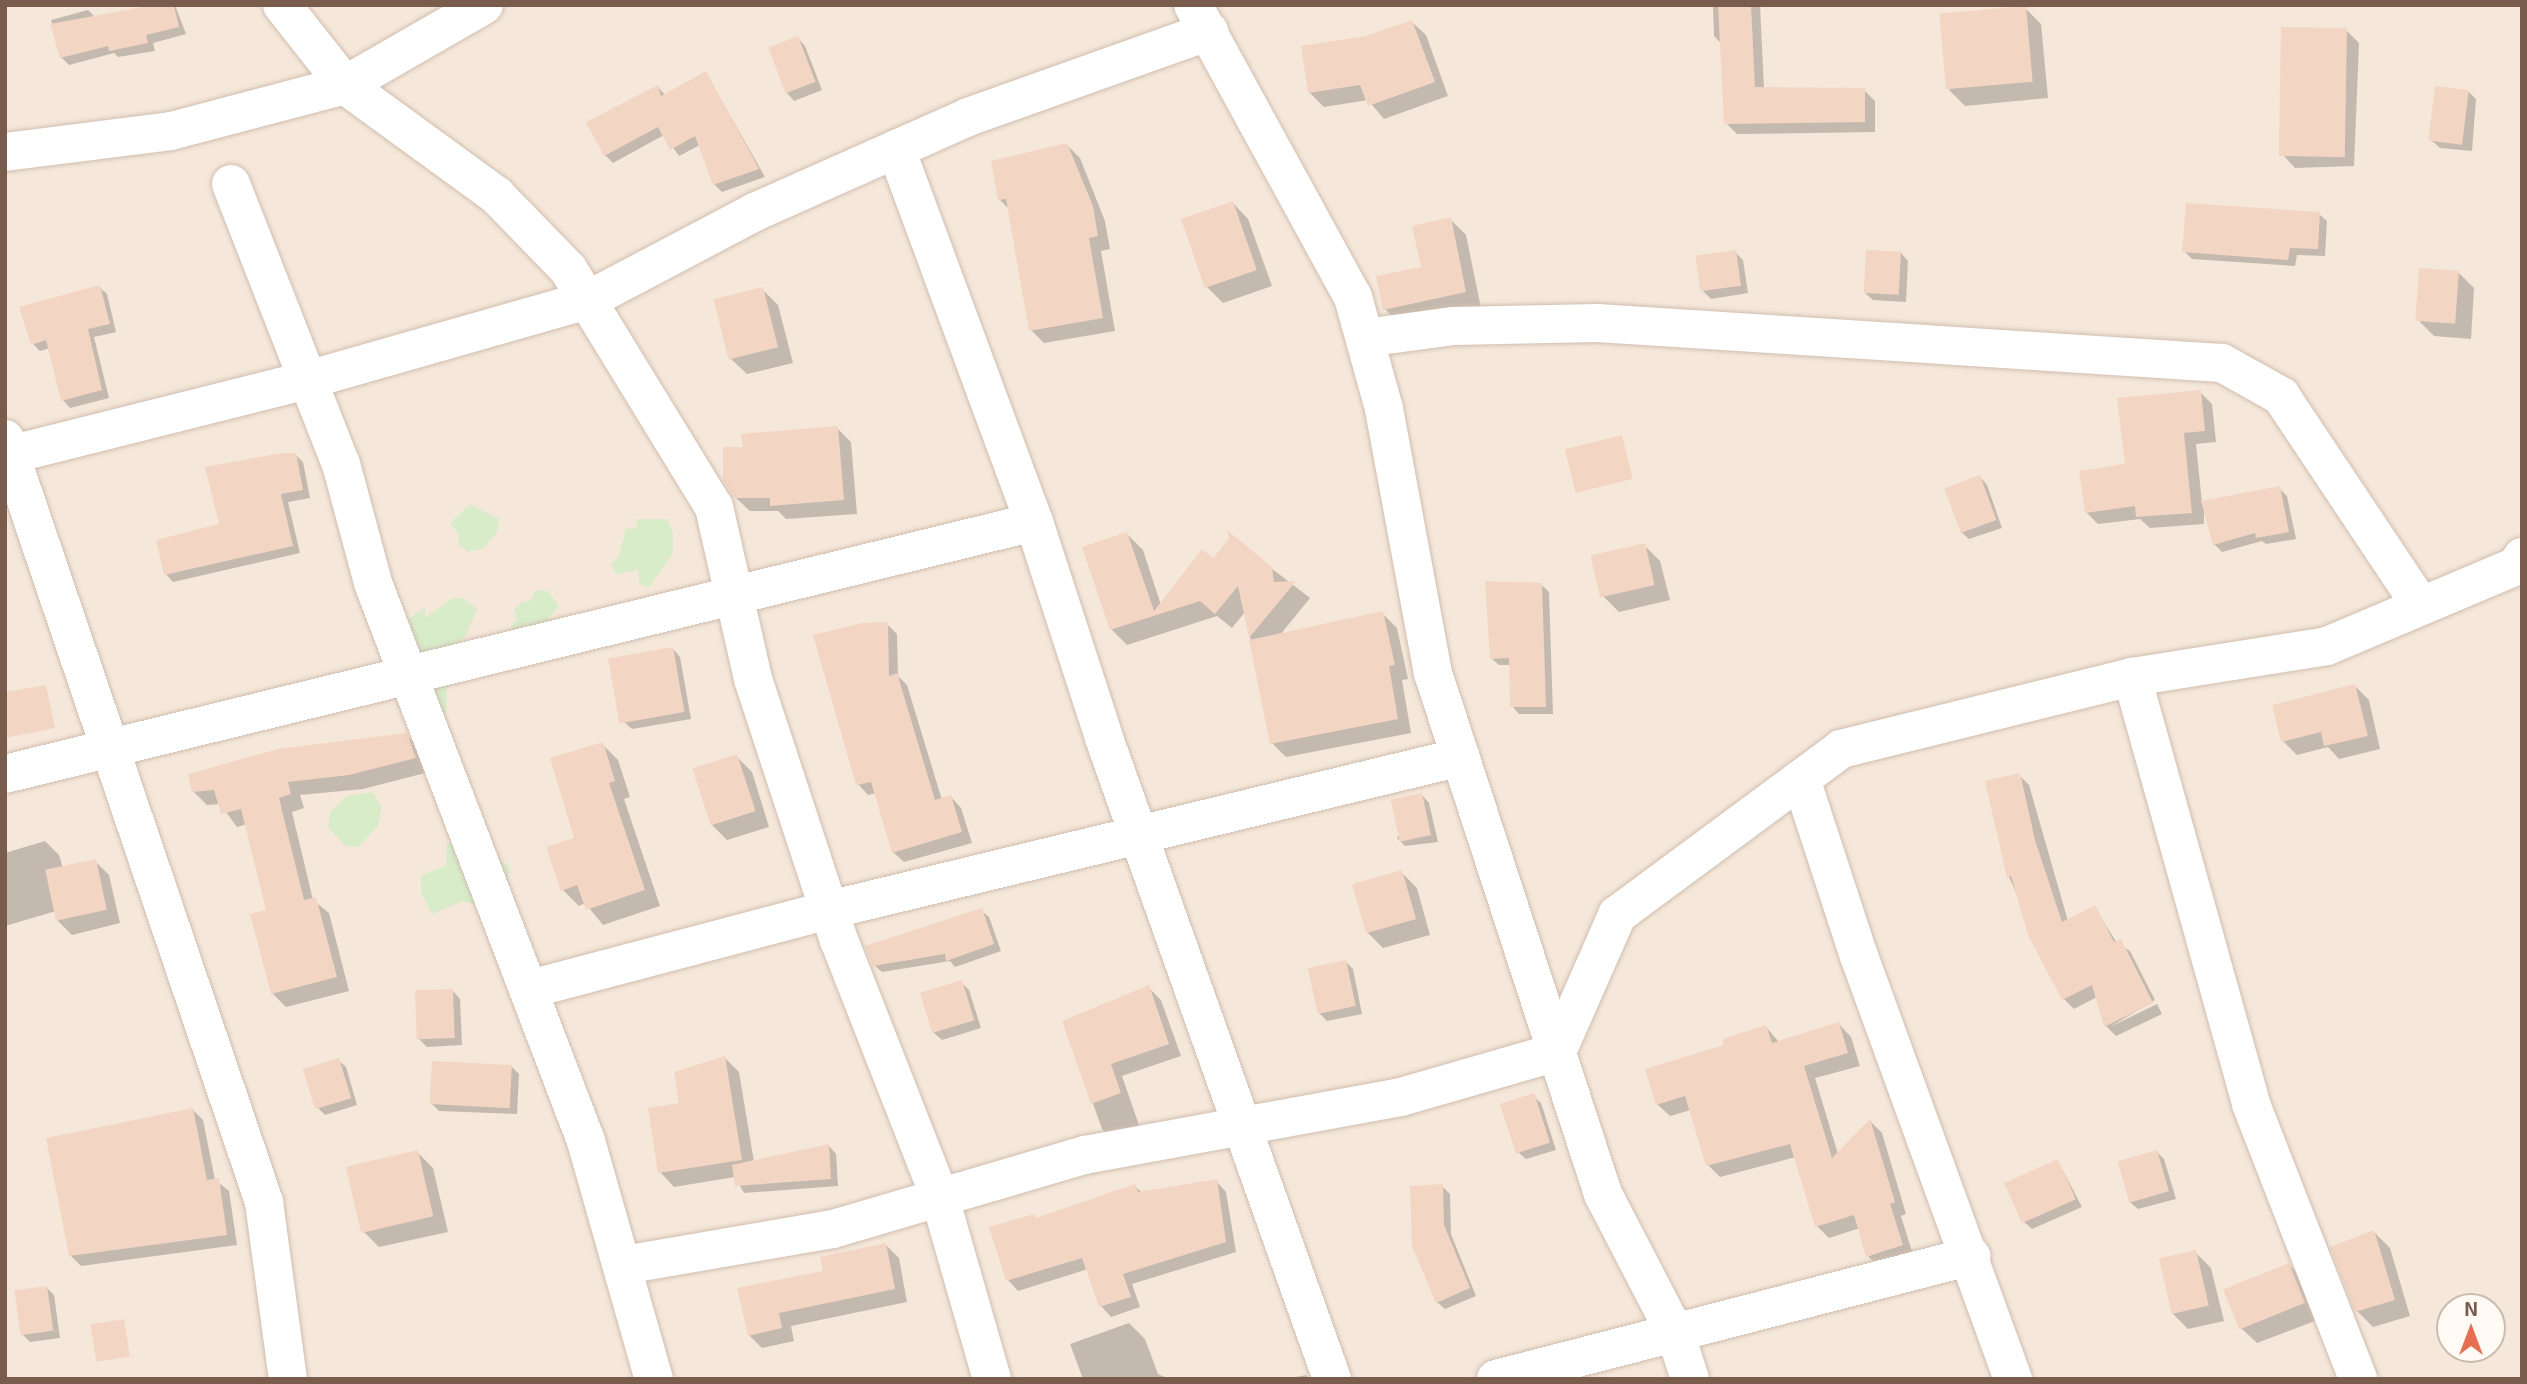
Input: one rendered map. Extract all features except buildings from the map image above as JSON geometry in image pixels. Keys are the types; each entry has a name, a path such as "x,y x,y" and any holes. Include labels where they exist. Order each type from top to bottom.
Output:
{"street":[{"path":"282,5 345,85 497,196 568,269 714,507 753,679 829,910 940,1198 992,1379"},
{"path":"5,152 171,131 345,85 484,5"},
{"path":"288,1379 264,1202 7,450 307,380 588,300 755,212 968,117 1201,18 1353,297 1384,409 1433,673 1603,1194 1675,1333 1690,1379"},
{"path":"897,149 1034,522 1139,836 1332,1379"},
{"path":"231,184 341,464 373,583 586,1141 624,1265 654,1379"},
{"path":"1365,338 1454,326 1597,323 2222,363 2281,396 2421,607"},
{"path":"5,774 1034,522"},
{"path":"1557,1052 1617,915 1841,749 2132,677 2327,646 2516,566 2522,557"},
{"path":"2132,677 2251,1104 2358,1379"},
{"path":"530,989 829,910 1461,757"},
{"path":"1801,779 1859,956 1971,1256 2013,1379"},
{"path":"624,1265 833,1229 1085,1155 1401,1097 1557,1052"},
{"path":"1496,1379 1971,1256"}],"shaded area":[{"path":"5,5 2522,5 2522,1379 5,1379"}],"green space":[{"path":"470,504 499,519 497,532 484,548 468,552 458,544 459,535 450,523"},
{"path":"637,519 667,519 673,533 673,553 649,587 639,584 638,570 616,574 611,564 618,558 626,528 636,529"},
{"path":"535,590 548,591 559,606 529,644 509,634 512,623 517,622 514,609 522,602 531,601"},
{"path":"453,598 465,599 477,609 465,637 449,648 466,675 447,687 446,712 436,723 406,714 396,705 396,694 419,666 406,621 425,607 425,618"},
{"path":"373,792 381,807 379,825 358,847 345,846 328,827 330,812 347,796"},
{"path":"447,843 489,854 510,867 506,892 485,908 463,901 432,914 421,892 421,875 446,866"}]}
